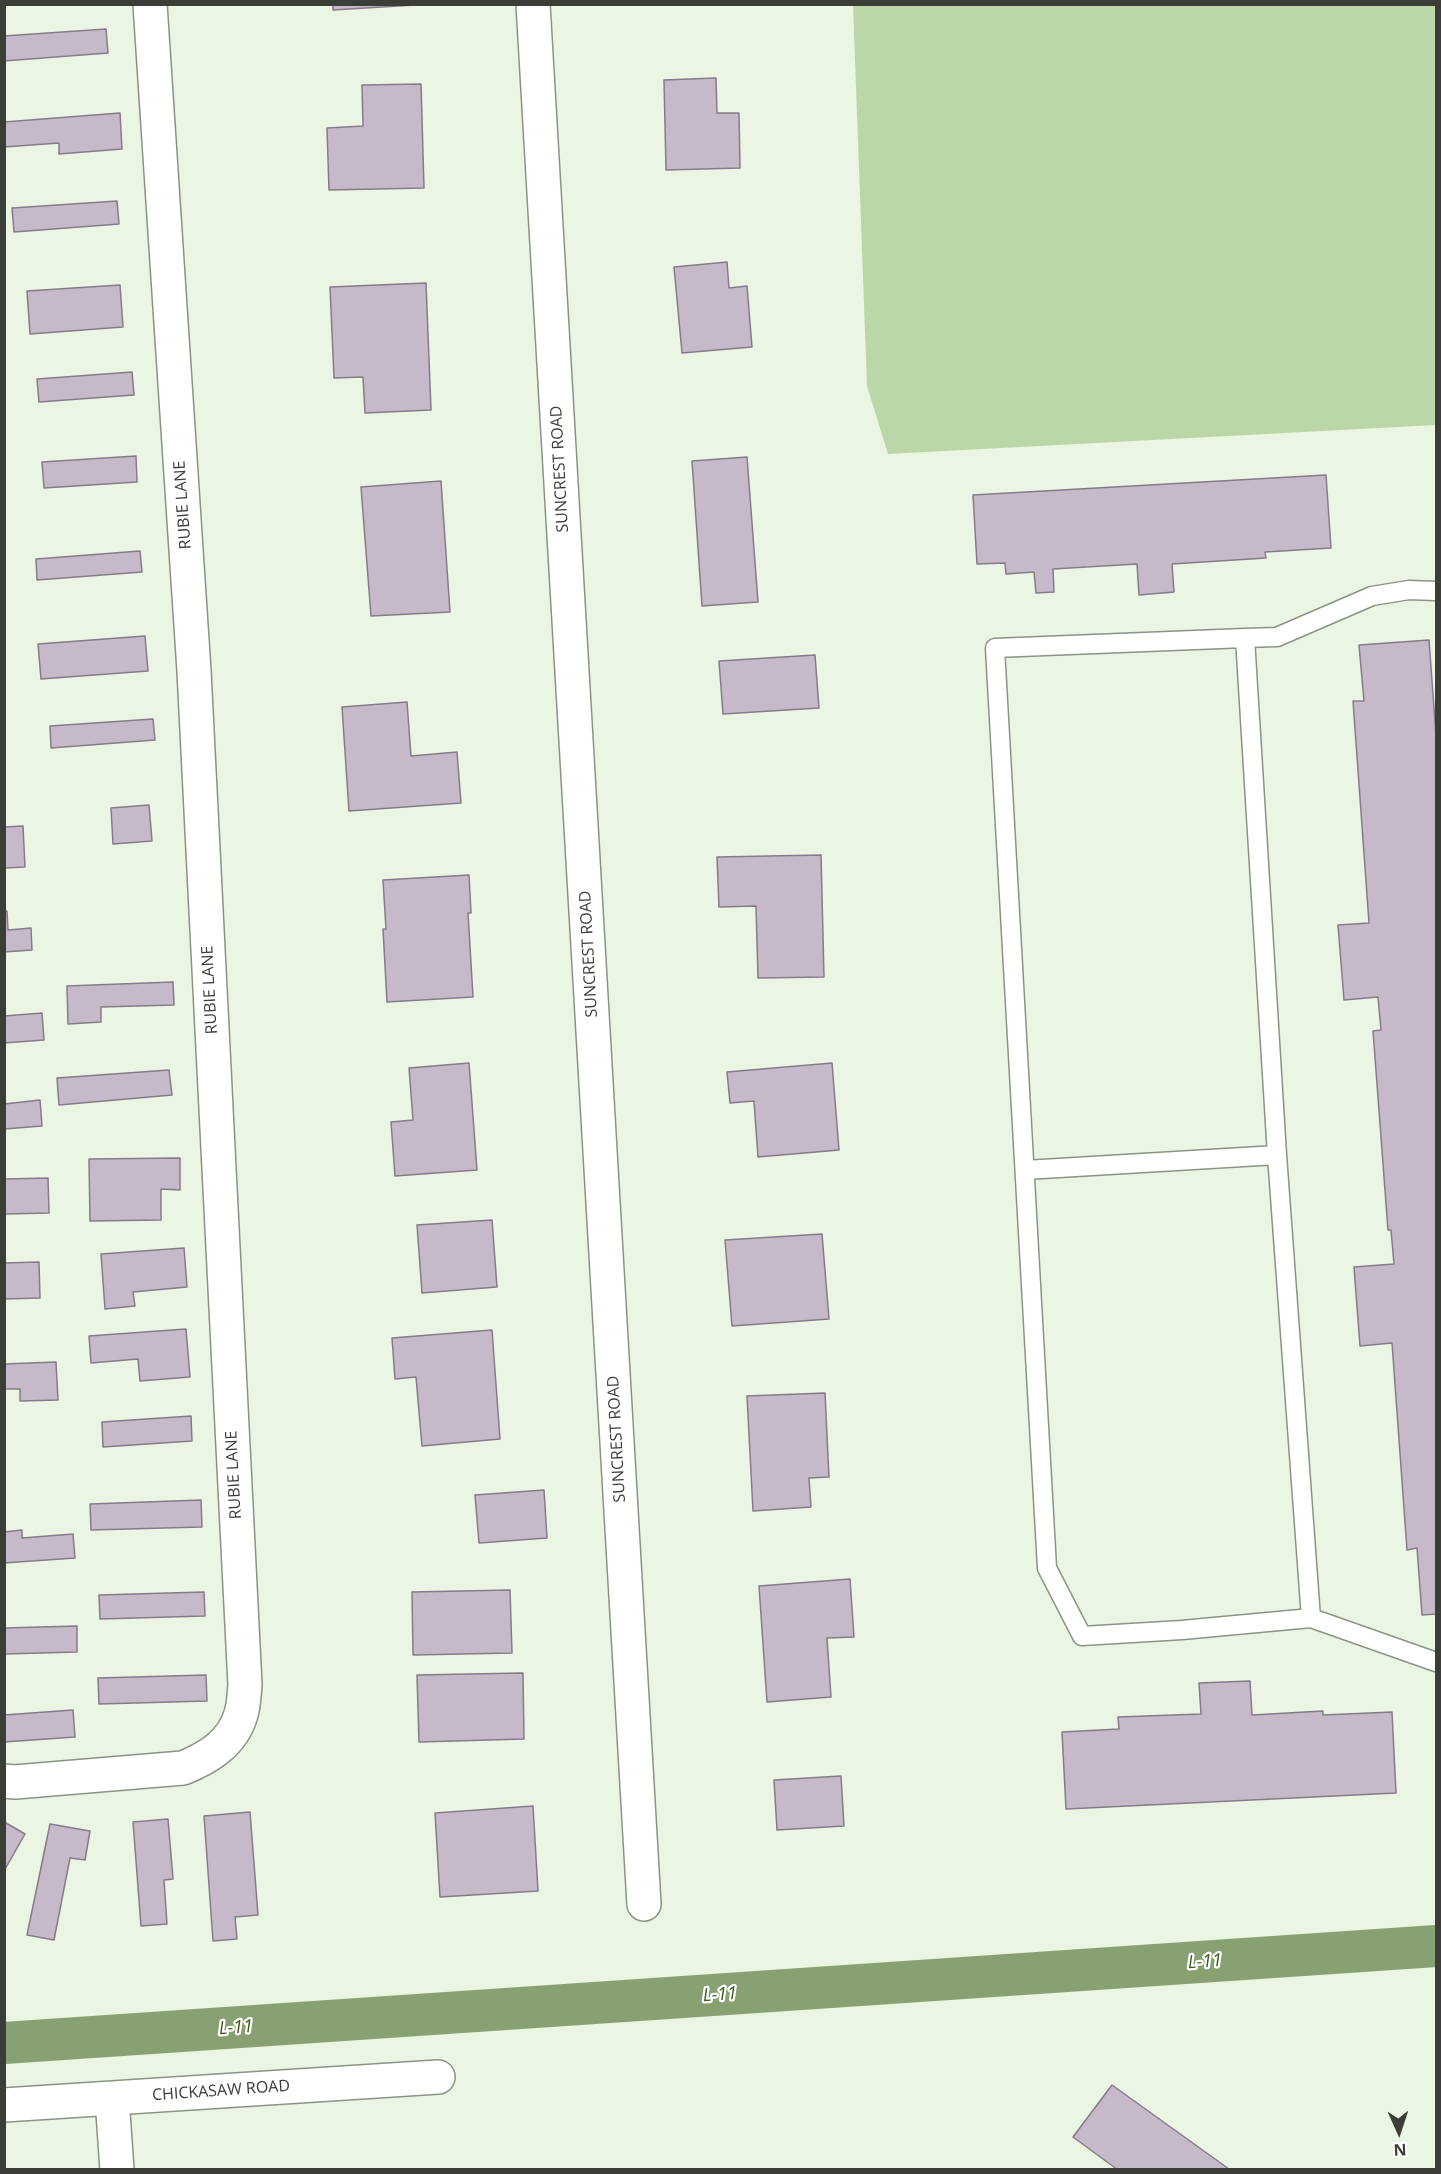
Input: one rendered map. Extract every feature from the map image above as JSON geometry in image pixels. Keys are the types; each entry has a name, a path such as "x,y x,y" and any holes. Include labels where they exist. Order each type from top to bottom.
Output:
{"street":[{"name":"RUBIE LANE","path":"4,1781 183,1768 208,1758 228,1739 241,1715 245,1685 194,671 150,4"},
{"name":"SUNCREST ROAD","path":"533,4 644,1904"},
{"name":"CHICKASAW ROAD","path":"4,2105 438,2077"},
{"path":"112,2098 117,2169"}],"lane":[{"path":"1437,591 1409,590 1372,596 1277,637 995,648 1047,1568 1082,1636 1182,1630 1311,1618 1437,1662"},
{"path":"1245,638 1277,1155 1311,1618"},
{"path":"1024,1170 1277,1155"}],"green space":[{"path":"853,5 1436,5 1436,425 888,454 867,386"}],"building":[{"path":"333,4 415,4 415,5 333,10"},
{"path":"106,29 108,53 4,61 4,36"},
{"path":"716,78 717,113 739,113 740,168 666,170 664,80"},
{"path":"421,84 424,188 329,190 327,128 363,126 362,85"},
{"path":"120,113 122,149 59,154 59,143 4,147 4,122"},
{"path":"117,201 119,224 14,232 12,208"},
{"path":"727,262 729,288 747,286 752,347 682,353 674,267"},
{"path":"426,283 431,410 365,413 363,377 334,378 330,287"},
{"path":"120,285 123,327 30,334 27,291"},
{"path":"132,372 134,395 39,402 37,379"},
{"path":"136,456 137,482 44,488 42,462"},
{"path":"747,457 758,602 702,606 692,461"},
{"path":"1326,475 1331,548 1265,552 1266,558 1172,564 1174,592 1139,595 1137,564 1053,569 1054,592 1036,593 1034,572 1006,574 1005,563 977,564 973,495"},
{"path":"441,481 450,612 371,616 361,487"},
{"path":"140,551 142,572 37,580 36,559"},
{"path":"145,636 148,671 41,679 38,644"},
{"path":"1429,640 1436,735 1436,1614 1422,1615 1417,1548 1407,1550 1392,1343 1360,1346 1354,1267 1394,1264 1391,1230 1388,1230 1373,1031 1381,1030 1378,997 1344,1000 1338,925 1369,923 1353,701 1364,701 1359,645"},
{"path":"815,655 819,708 723,714 719,661"},
{"path":"407,702 411,756 457,752 461,803 349,811 342,707"},
{"path":"153,719 155,740 51,748 50,726"},
{"path":"149,805 152,841 113,844 111,808"},
{"path":"23,826 25,867 4,868 4,827"},
{"path":"821,855 824,977 758,978 756,906 719,907 717,857"},
{"path":"469,875 471,913 468,913 473,997 387,1002 383,880"},
{"path":"4,911 7,911 8,930 31,928 32,950 4,952"},
{"path":"173,982 174,1005 101,1007 101,1022 68,1024 67,986"},
{"path":"42,1013 44,1040 4,1043 4,1016"},
{"path":"469,1063 477,1170 395,1176 391,1122 413,1120 409,1068"},
{"path":"832,1063 839,1150 758,1157 754,1101 730,1103 727,1072"},
{"path":"169,1070 172,1095 59,1105 57,1078"},
{"path":"40,1100 42,1126 4,1129 4,1104"},
{"path":"180,1158 180,1190 161,1189 161,1220 90,1221 89,1159"},
{"path":"48,1178 49,1213 4,1214 4,1179"},
{"path":"492,1220 497,1287 422,1293 417,1225"},
{"path":"822,1234 829,1319 732,1326 725,1240"},
{"path":"184,1248 187,1287 133,1292 135,1306 105,1309 101,1254"},
{"path":"39,1262 40,1298 4,1299 4,1263"},
{"path":"186,1329 190,1377 140,1381 138,1359 91,1363 89,1336"},
{"path":"492,1330 500,1439 422,1446 416,1377 395,1379 392,1338"},
{"path":"56,1362 58,1400 20,1401 20,1389 4,1389 4,1364"},
{"path":"825,1393 829,1477 809,1478 811,1507 753,1511 747,1396"},
{"path":"191,1416 192,1441 103,1447 102,1422"},
{"path":"544,1490 547,1538 479,1543 475,1495"},
{"path":"201,1500 202,1527 91,1530 90,1504"},
{"path":"22,1530 22,1538 73,1534 75,1558 4,1563 4,1532"},
{"path":"850,1579 854,1637 827,1638 831,1697 767,1702 759,1586"},
{"path":"510,1590 512,1653 413,1655 412,1592"},
{"path":"204,1592 205,1616 100,1619 99,1595"},
{"path":"77,1626 77,1652 4,1654 4,1628"},
{"path":"523,1673 524,1739 419,1742 417,1675"},
{"path":"206,1675 207,1701 99,1704 98,1678"},
{"path":"1250,1681 1252,1715 1323,1711 1323,1715 1392,1712 1396,1793 1066,1809 1062,1732 1119,1729 1118,1717 1201,1714 1199,1683"},
{"path":"73,1710 75,1737 4,1742 4,1715"},
{"path":"841,1776 844,1826 777,1830 774,1780"},
{"path":"533,1806 538,1891 440,1897 435,1813"},
{"path":"250,1812 258,1915 235,1917 237,1939 213,1941 204,1816"},
{"path":"168,1819 173,1879 164,1880 167,1924 141,1926 133,1822"},
{"path":"6,1823 25,1834 4,1871 4,1825"},
{"path":"50,1824 90,1831 85,1860 70,1858 54,1940 27,1935"},
{"path":"1112,2085 1229,2170 1118,2170 1073,2137"}],"waterway":[{"name":"L-11","path":"4,2043 1436,1946"}]}
